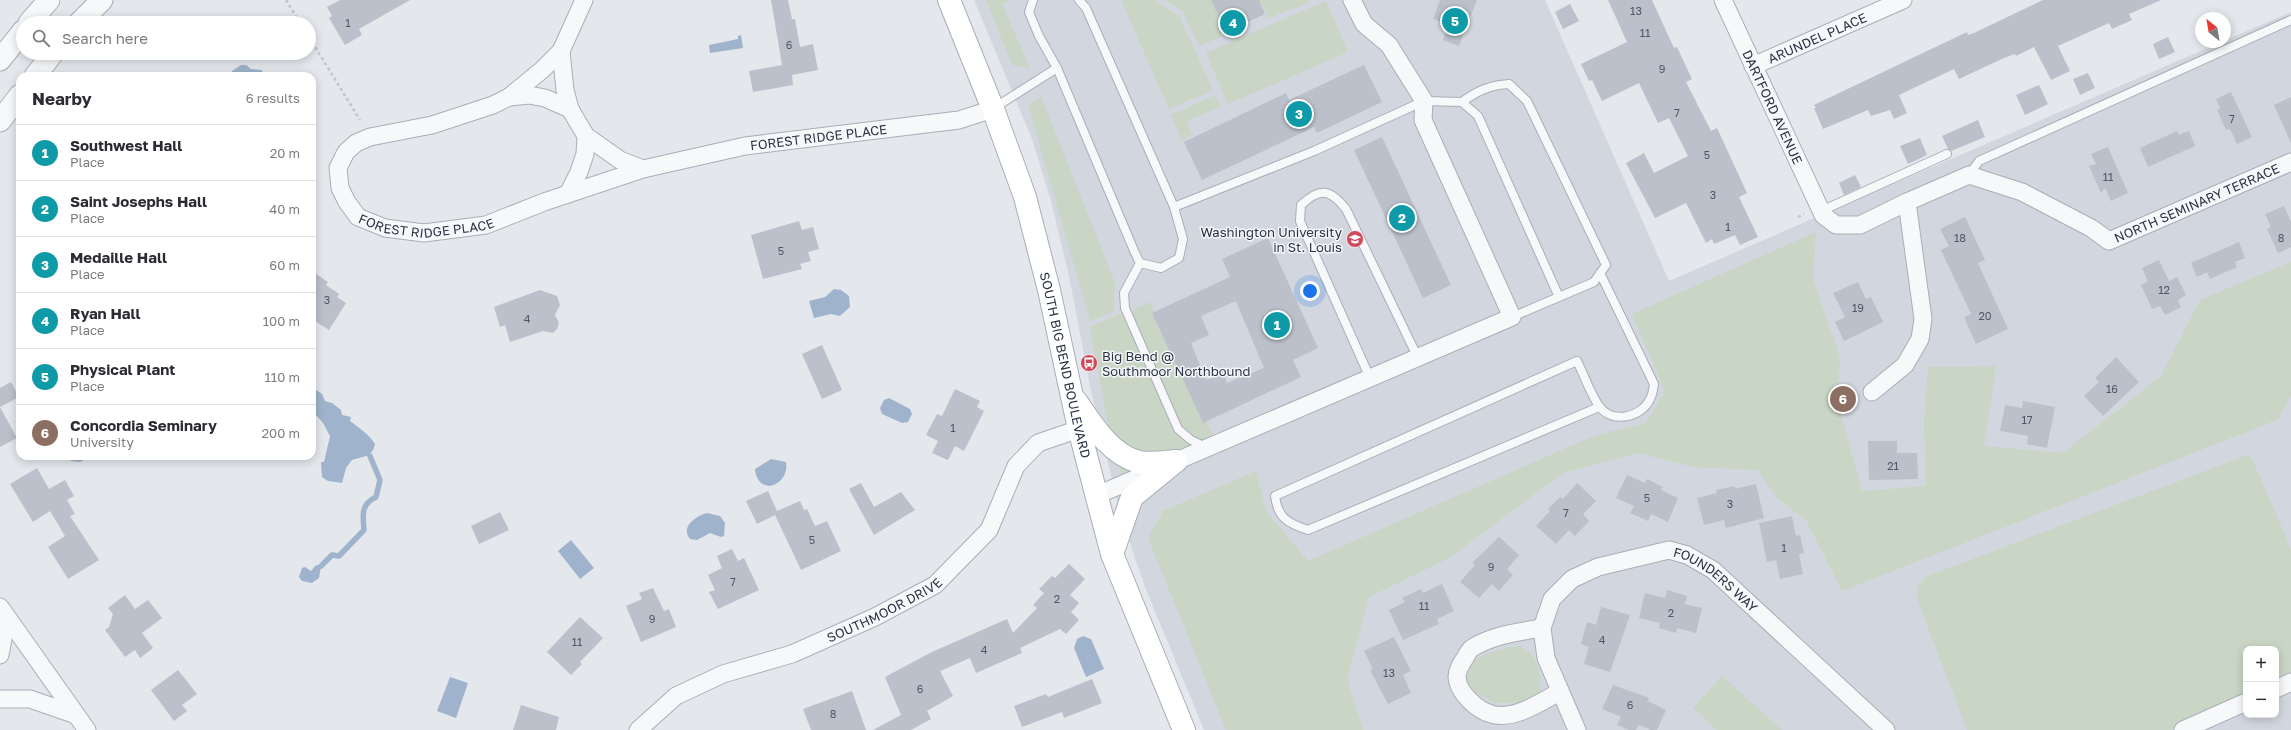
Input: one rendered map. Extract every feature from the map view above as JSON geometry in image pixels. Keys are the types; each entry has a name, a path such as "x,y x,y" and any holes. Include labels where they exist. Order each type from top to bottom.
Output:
{"main road":[{"name":"SOUTH BIG BEND BOULEVARD","path":"949,0 993,109 1025,197 1049,290 1078,429 1112,554 1184,730"},
{"path":"1071,392 1102,437 1123,454 1139,462 1176,461"},
{"path":"1112,554 1132,497 1176,461"}],"street":[{"path":"35,16 49,0"},
{"path":"86,16 102,0"},
{"name":"FOREST RIDGE PLACE","path":"584,0 561,51 542,70 509,97 493,105 432,125 386,132 356,144 346,152 338,168 340,188 347,202 358,217 385,228 424,233 486,225 568,194 643,169 745,146 959,120 993,109"},
{"path":"1095,496 1512,317 1423,120 1424,101 1389,45 1364,24 1352,0"},
{"name":"DARTFORD AVENUE","path":"1723,0 1822,213"},
{"name":"ARUNDEL PLACE","path":"1753,66 1903,0"},
{"path":"0,60 16,40"},
{"path":"561,51 565,90 570,109 586,136 620,160 643,169"},
{"path":"38,72 48,60"},
{"name":"FOREST RIDGE PLACE","path":"509,97 529,95 545,98 570,109"},
{"path":"0,121 16,100"},
{"path":"568,194 579,172 585,154 586,136"},
{"name":"NORTH SEMINARY TERRACE","path":"1969,175 2022,192 2091,228 2109,240 2291,162"},
{"path":"1822,213 1836,225 1860,225 1907,202 1969,175"},
{"path":"1872,392 1905,365 1920,339 1923,319 1907,202"},
{"name":"SOUTHMOOR DRIVE","path":"638,730 676,696 723,674 792,654 875,618 935,585 989,530 1016,466 1038,443 1078,429"},
{"name":"FOUNDERS WAY","path":"1578,730 1559,692 1546,658 1542,628 1552,599 1572,579 1598,567 1669,550 1687,555 1713,570 1886,730"},
{"path":"0,655 4,613"},
{"path":"4,613 87,730"},
{"path":"1542,628 1497,636 1471,649 1460,666 1457,677 1461,689 1472,703 1491,714 1509,714 1535,706 1559,692"},
{"path":"2279,688 2291,682"},
{"path":"0,699 30,699 76,715"},
{"path":"2183,730 2243,703"}],"lane":[{"path":"1033,0 1029,12 1039,36 1057,68 1140,263"},
{"path":"1079,0 1086,8 1174,207 1183,239 1180,258 1161,268 1140,263"},
{"path":"1969,175 1979,161 2291,20"},
{"path":"993,109 1057,68"},
{"path":"1174,207 1314,151 1424,101 1462,102 1477,91 1496,84 1508,84 1527,101 1606,265 1594,282 1512,317"},
{"path":"1462,102 1478,116 1559,297"},
{"path":"1822,213 1947,154"},
{"path":"1370,378 1300,221 1300,205 1310,196 1320,192 1333,194 1346,209 1418,358"},
{"path":"1140,263 1124,293 1125,308 1178,429 1190,440 1207,447"},
{"path":"1599,407 1308,530 1291,525 1277,510 1275,496 1577,361 1599,407 1622,418 1636,414 1650,399 1654,384 1600,273"}],"path":[{"path":"286,0 296,16"},
{"path":"316,48 360,120"}],"shaded area":[{"path":"974,0 1545,0 1669,281 2208,48 2231,48 2231,38 2291,12 2291,730 1204,730 1145,587 1121,517 1091,391 1069,276 1051,201 1032,139"}],"green space":[{"path":"986,0 1011,0 1002,4 1030,68 1012,65"},
{"path":"1121,0 1155,0 1179,16 1213,90 1169,109"},
{"path":"1165,0 1211,0 1226,32 1221,37 1199,46 1183,12"},
{"path":"1259,0 1308,0 1310,2 1269,18"},
{"path":"1326,1 1348,52 1228,104 1206,53"},
{"path":"1215,95 1221,107 1186,121 1192,135 1182,140 1171,115"},
{"path":"1041,96 1115,283 1113,312 1090,321 1029,108 1031,104"},
{"path":"1816,232 1813,279 1840,358 1837,400 1862,491 1926,486 1924,422 1928,367 1996,366 1984,446 2063,453 2161,376 2200,300 2291,262 2291,396 2277,420 1842,591 1806,520 1778,499 1758,470 1693,467 1638,453 1563,473 1449,558 1369,597 1347,679 1363,730 1226,730 1148,538 1163,511 1256,471 1266,511 1308,561 1596,435 1646,423 1665,391 1632,314"},
{"path":"1150,302 1213,435 1121,475 1108,425 1090,327 1123,312 1131,314 1135,309"},
{"path":"2250,454 2291,549 2291,677 2279,683 2279,646 2243,646 2243,698 2171,730 1967,730 1916,596 1919,585 1925,577"},
{"path":"1508,647 1521,647 1531,654 1535,659 1539,672 1540,691 1529,701 1524,703 1493,703 1470,688 1466,677 1466,667 1483,655"},
{"path":"1722,676 1782,730 1717,730 1693,708"}],"water":[{"path":"741,35 743,48 710,53 709,45 738,39 738,36"},
{"path":"241,65 246,65 251,69 262,70 262,72 232,72"},
{"path":"834,289 841,290 849,296 850,307 840,316 831,314 814,318 809,301 825,297"},
{"path":"316,390 322,394 325,401 332,403 341,410 342,415 351,417 350,421 367,434 375,444 374,449 370,454 352,460 346,468 342,483 328,481 322,477 321,462 324,462 330,436 323,423 316,415"},
{"path":"889,398 910,409 912,414 908,422 902,423 882,414 880,408 884,400"},
{"path":"771,459 786,462 786,470 779,482 767,486 757,478 755,469"},
{"path":"71,460 83,460 80,462"},
{"path":"707,513 720,516 725,523 724,536 721,537 710,533 697,540 690,539 687,535 688,526 694,519"},
{"path":"571,540 594,568 580,579 558,551"},
{"path":"316,565 321,566 319,578 312,583 302,581 299,577 302,568 305,567 311,571"},
{"path":"1083,636 1091,639 1104,669 1086,677 1074,648 1077,639"},
{"path":"450,677 468,683 456,718 437,711"}],"building":[{"path":"340,0 410,0 359,29 362,35 345,45 329,18 332,16 327,7"},
{"path":"771,0 788,0 792,19 795,19 800,47 813,44 818,70 792,75 793,85 753,92 749,71 782,65"},
{"path":"1211,0 1259,0 1265,14 1226,32"},
{"path":"1440,0 1477,0 1459,46 1443,40 1448,24 1433,19"},
{"path":"1608,0 1652,0 1674,48 1677,47 1692,79 1686,82 1711,131 1717,128 1747,193 1739,197 1758,237 1740,245 1735,235 1714,244 1712,239 1706,243 1686,203 1655,218 1626,163 1644,153 1654,173 1688,156 1669,118 1658,123 1639,83 1602,101 1592,80 1589,81 1581,64 1627,42"},
{"path":"2043,0 2161,0 2129,14 2132,20 2112,29 2109,23 2058,46 2070,71 2051,80 2034,47 2016,56 2015,54 2004,58 1959,79 1954,69 1899,95 1907,113 1894,119 1890,110 1871,116 1868,110 1823,129 1814,105 1967,32 1968,35 1974,33"},
{"path":"1570,4 1579,21 1563,29 1555,12"},
{"path":"2168,37 2175,52 2159,59 2153,44"},
{"path":"1364,65 1382,102 1317,133 1314,127 1202,180 1184,142 1286,93 1289,100"},
{"path":"2088,73 2095,88 2080,95 2073,79"},
{"path":"2039,85 2048,104 2025,115 2016,95"},
{"path":"2231,92 2252,137 2237,144 2230,129 2226,130 2217,110 2220,108 2216,99"},
{"path":"2291,97 2291,143 2274,105"},
{"path":"1978,120 1985,137 1951,151 1948,149 1942,136"},
{"path":"2177,131 2179,135 2189,131 2195,146 2148,167 2140,148"},
{"path":"1382,137 1451,285 1423,298 1354,150"},
{"path":"1920,138 1927,155 1908,164 1900,146"},
{"path":"2108,147 2128,193 2111,201 2105,188 2101,193 2089,166 2096,164 2091,154"},
{"path":"1855,175 1861,187 1844,195 1839,183"},
{"path":"2284,206 2291,222 2291,247 2278,253 2267,229 2271,227 2265,214"},
{"path":"1965,217 1985,260 1978,263 2008,329 1976,344 1964,317 1971,314 1941,250 1949,246 1940,229"},
{"path":"799,221 802,230 813,227 819,249 808,252 811,261 800,264 802,269 763,279 751,235"},
{"path":"1268,238 1318,348 1293,360 1301,377 1203,423 1152,313 1230,277 1222,259","holes":["1236,301 1264,368 1227,383 1223,373 1206,380 1191,343 1209,335 1201,316"]},
{"path":"2239,242 2245,258 2235,262 2237,267 2210,279 2207,272 2197,277 2191,263"},
{"path":"2159,260 2169,281 2177,277 2186,295 2178,300 2181,307 2165,315 2160,306 2152,309 2141,285 2148,281 2142,268"},
{"path":"316,274 328,282 326,285 339,294 337,297 346,303 329,330 316,322"},
{"path":"1858,282 1866,299 1871,297 1883,322 1844,341 1835,322 1845,317 1833,293"},
{"path":"540,290 557,296 560,305 555,315 559,323 557,329 553,333 543,331 510,342 505,325 500,327 494,307"},
{"path":"822,345 842,390 822,399 802,354"},
{"path":"2116,357 2139,382 2103,416 2084,396 2099,382 2095,378"},
{"path":"11,382 16,391 16,399 0,407 0,388"},
{"path":"955,389 980,401 977,407 984,411 964,451 955,446 948,460 932,453 938,441 926,435 937,414 942,416"},
{"path":"2023,401 2055,407 2047,448 2027,444 2028,436 2000,431 2005,405 2022,408"},
{"path":"0,407 16,439 0,447"},
{"path":"1868,441 1897,441 1897,453 1917,453 1918,479 1869,480"},
{"path":"37,468 49,489 65,480 74,496 67,500 75,514 70,516 99,560 68,579 48,547 65,536 50,511 33,522 10,484"},
{"path":"1627,475 1645,483 1647,479 1663,487 1661,490 1678,498 1668,522 1651,514 1648,521 1630,513 1634,506 1616,498"},
{"path":"861,483 874,507 901,492 915,510 874,535 849,489"},
{"path":"1577,483 1596,501 1583,514 1589,521 1575,536 1569,530 1556,544 1536,526 1550,511 1548,509 1560,497 1563,499"},
{"path":"1756,484 1764,518 1726,528 1724,520 1704,525 1697,498 1717,493 1716,490 1735,486 1735,489"},
{"path":"768,491 777,511 800,501 804,510 807,509 815,526 827,521 841,551 801,570 775,515 757,524 746,501"},
{"path":"500,512 509,530 479,544 471,526"},
{"path":"1792,516 1796,536 1800,535 1804,553 1799,554 1803,574 1780,579 1776,560 1767,562 1759,523"},
{"path":"1499,537 1519,555 1507,569 1513,575 1499,591 1492,584 1479,598 1460,582 1475,565 1472,563"},
{"path":"732,549 738,561 744,558 759,590 718,609 709,592 715,590 708,575 722,568 717,556"},
{"path":"1069,564 1085,579 1070,595 1079,603 1071,612 1079,620 1066,634 1060,629 1020,648 1022,653 976,673 970,658 940,671 953,696 927,711 931,719 911,730 873,730 901,715 885,677 932,652 1007,619 1013,633 1037,608 1033,605 1044,593 1039,589 1052,576 1055,578"},
{"path":"1442,584 1454,611 1437,619 1439,624 1403,640 1389,610 1405,602 1402,598 1421,589 1423,593"},
{"path":"653,588 664,611 669,609 676,627 641,642 626,606 642,599 639,593"},
{"path":"1667,590 1687,596 1685,604 1702,608 1696,633 1677,628 1676,633 1659,628 1660,623 1639,618 1645,593 1665,598"},
{"path":"125,595 135,609 148,600 162,618 142,633 153,648 140,658 135,650 125,657 105,630 109,627 113,614 108,608"},
{"path":"1601,607 1630,615 1610,672 1584,664 1589,647 1581,644 1587,622 1596,625"},
{"path":"580,617 603,638 580,662 582,664 571,675 547,652"},
{"path":"1394,637 1411,671 1403,675 1411,693 1388,704 1370,670 1373,669 1364,651"},
{"path":"178,670 197,694 182,705 187,711 174,721 151,690"},
{"path":"1092,679 1102,703 1064,718 1062,712 1022,727 1014,706 1046,694 1048,697"},
{"path":"1613,685 1649,698 1648,701 1666,710 1657,730 1651,730 1639,725 1636,730 1629,730 1617,725 1621,717 1602,709"},
{"path":"852,691 866,730 811,730 803,709"},
{"path":"521,705 559,717 556,730 513,730"}],"waterway":[{"path":"321,566 332,555 339,556 364,530 363,520 365,507 367,503 376,497 380,480 370,456"}],"place":[{"name":"Physical Plant","path":"1455,21"},
{"name":"Ryan Hall","path":"1233,23"},
{"name":"Medaille Hall","path":"1299,114"},
{"name":"Saint Josephs Hall","path":"1402,218"},
{"name":"Washington University in St. Louis","path":"1355,239"},
{"name":"Southwest Hall","path":"1277,325"},
{"name":"Big Bend @ Southmoor Northbound","path":"1089,363"},
{"name":"Concordia Seminary","path":"1843,399"}]}
